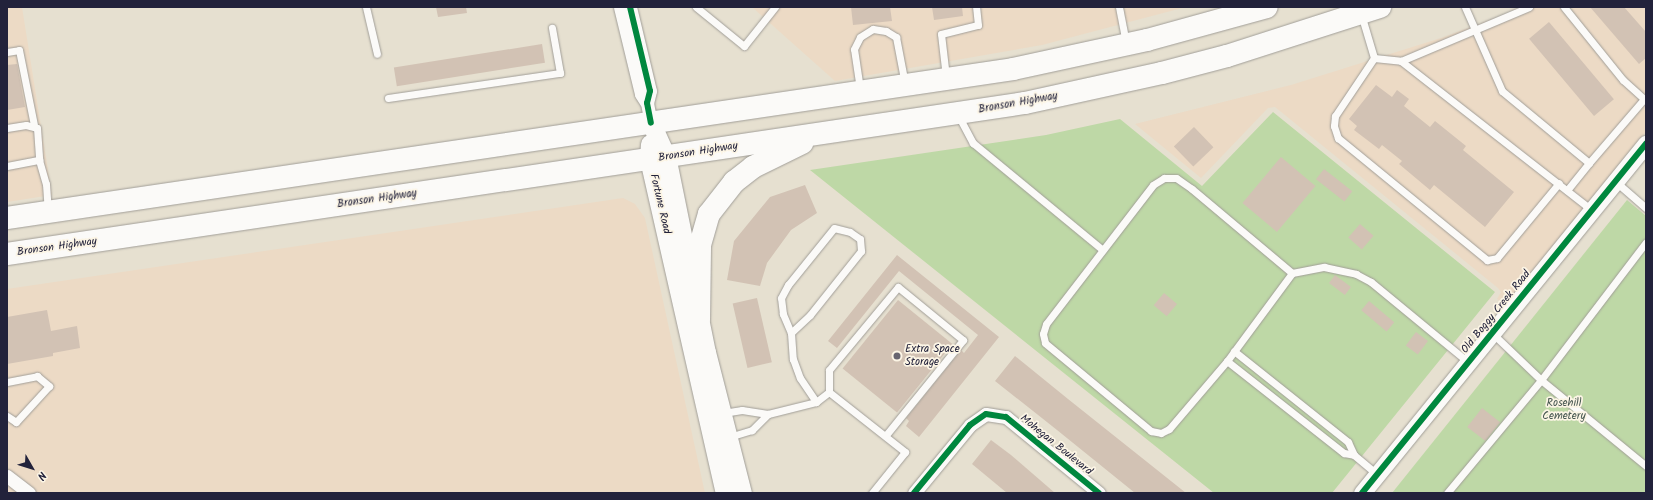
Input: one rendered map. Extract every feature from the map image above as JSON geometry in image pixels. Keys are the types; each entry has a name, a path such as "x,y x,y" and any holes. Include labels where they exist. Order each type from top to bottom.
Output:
{"highway":[{"path":"7,218 649,113 861,92 1014,69 1126,45 1267,7"},
{"name":"Bronson Highway","path":"7,254 1025,103 1162,73 1368,9"},
{"path":"699,320 700,245 710,214 734,182 753,167 826,132"}],"main road":[{"name":"Fortune Road","path":"649,113 725,493"},
{"name":"Fortune Road","path":"658,158 742,493"}],"street":[{"path":"620,7 641,94 649,113"},
{"path":"630,7 650,91 649,113"},
{"name":"Old Boggy Creek Road","path":"1371,486 1468,362 1646,144"},
{"name":"Mohegan Boulevard","path":"914,493 970,425 986,414 1006,417 1099,493"},
{"path":"7,476 29,493"}],"lane":[{"path":"366,7 377,54"},
{"path":"696,7 744,46 775,7"},
{"path":"946,80 941,34 978,25 976,7"},
{"path":"1119,7 1126,45"},
{"path":"1465,7 1502,91 1589,163"},
{"path":"1374,58 1401,61 1476,32 1529,7"},
{"path":"1564,7 1623,80 1645,100 1567,190"},
{"path":"1368,9 1374,58 1335,116 1334,126 1338,138 1487,260 1498,258 1558,183"},
{"path":"388,98 560,73 552,28"},
{"path":"861,92 854,49 860,37 873,29 886,31 896,37 905,86"},
{"path":"7,52 19,50 34,126 37,128 39,160 46,184 48,212"},
{"path":"1401,61 1592,210"},
{"path":"958,114 973,143 1103,250"},
{"path":"7,128 34,126"},
{"path":"7,166 39,160"},
{"path":"1292,272 1176,178 1164,178 1153,185 1046,324 1043,334 1045,343 1151,431 1162,433 1169,429 1227,361 1292,272 1324,267 1356,274 1371,282 1468,362"},
{"path":"1615,181 1644,204"},
{"path":"791,333 814,309 861,251 860,239 850,232 834,228 788,285 781,298 784,314 791,333 793,359 800,378 816,402"},
{"path":"1447,493 1542,380 1646,242"},
{"path":"829,392 829,370 898,287 963,340 886,435"},
{"path":"1492,333 1542,380 1646,466"},
{"path":"1234,351 1348,442 1371,486"},
{"path":"1227,361 1344,453 1354,455"},
{"path":"7,382 37,376 49,386 16,422 7,416"},
{"path":"721,413 742,410 768,414 816,402 829,392"},
{"path":"829,392 886,435 905,452 872,493"},
{"path":"727,437 752,430 768,414"}],"shaded area":[{"path":"7,7 22,7 52,195 7,202"},
{"path":"752,7 1186,7 1042,45 835,81"},
{"path":"1524,7 1646,7 1646,132 1505,305 1497,299 1501,292 1498,288 1275,107 1268,108 1201,178 1135,124 1291,85 1441,38"},
{"path":"623,198 635,204 645,218 705,493 7,493 7,289"}],"green space":[{"path":"1273,112 1495,292 1332,493 1214,493 810,170 1046,135 1120,119 1202,186"},
{"name":"Rosehill Cemetery","path":"1627,200 1646,216 1646,493 1392,493"}],"building":[{"path":"436,7 466,7 467,13 438,17"},
{"path":"851,7 890,7 892,21 853,25"},
{"path":"932,7 962,7 963,16 934,20"},
{"path":"1590,7 1624,7 1646,32 1646,58 1639,64"},
{"path":"1549,22 1614,99 1594,116 1529,39"},
{"path":"542,44 545,63 397,86 394,67"},
{"path":"17,64 25,107 7,110 7,65"},
{"path":"1376,85 1392,97 1397,90 1409,99 1404,106 1430,127 1435,121 1466,146 1463,150 1514,192 1485,227 1434,185 1430,190 1399,164 1402,161 1382,145 1379,149 1354,130 1357,126 1349,119"},
{"path":"1194,127 1213,147 1193,167 1174,146"},
{"path":"1281,157 1315,186 1277,232 1242,203"},
{"path":"1324,169 1352,191 1344,201 1316,179"},
{"path":"805,185 817,213 791,230 767,263 760,286 727,280 734,241 770,197"},
{"path":"1360,224 1374,236 1362,249 1348,238"},
{"path":"897,255 999,337 919,437 906,426 909,421 906,418 961,350 964,353 978,335 899,271 837,348 828,341"},
{"path":"1335,275 1351,287 1345,295 1329,283"},
{"path":"1164,293 1177,304 1167,316 1154,305"},
{"path":"757,298 772,362 747,368 733,304"},
{"name":"Extra Space Storage","path":"898,300 952,344 897,412 843,368"},
{"path":"1369,301 1394,322 1387,331 1361,310"},
{"path":"47,310 51,331 77,326 80,348 53,353 53,356 7,364 7,317"},
{"path":"1416,332 1428,341 1418,355 1406,346"},
{"path":"1015,356 1186,493 1135,493 995,381"},
{"path":"1482,408 1500,422 1485,441 1467,427"},
{"path":"991,440 1011,455 1055,493 1007,493 972,464"}],"cycle path":[{"path":"630,7 650,91 647,103 651,123"},
{"path":"1362,493 1646,144"},
{"path":"914,493 970,425 986,414 1006,417 1099,493"}],"place":[{"name":"Extra Space Storage","path":"897,356"}]}
